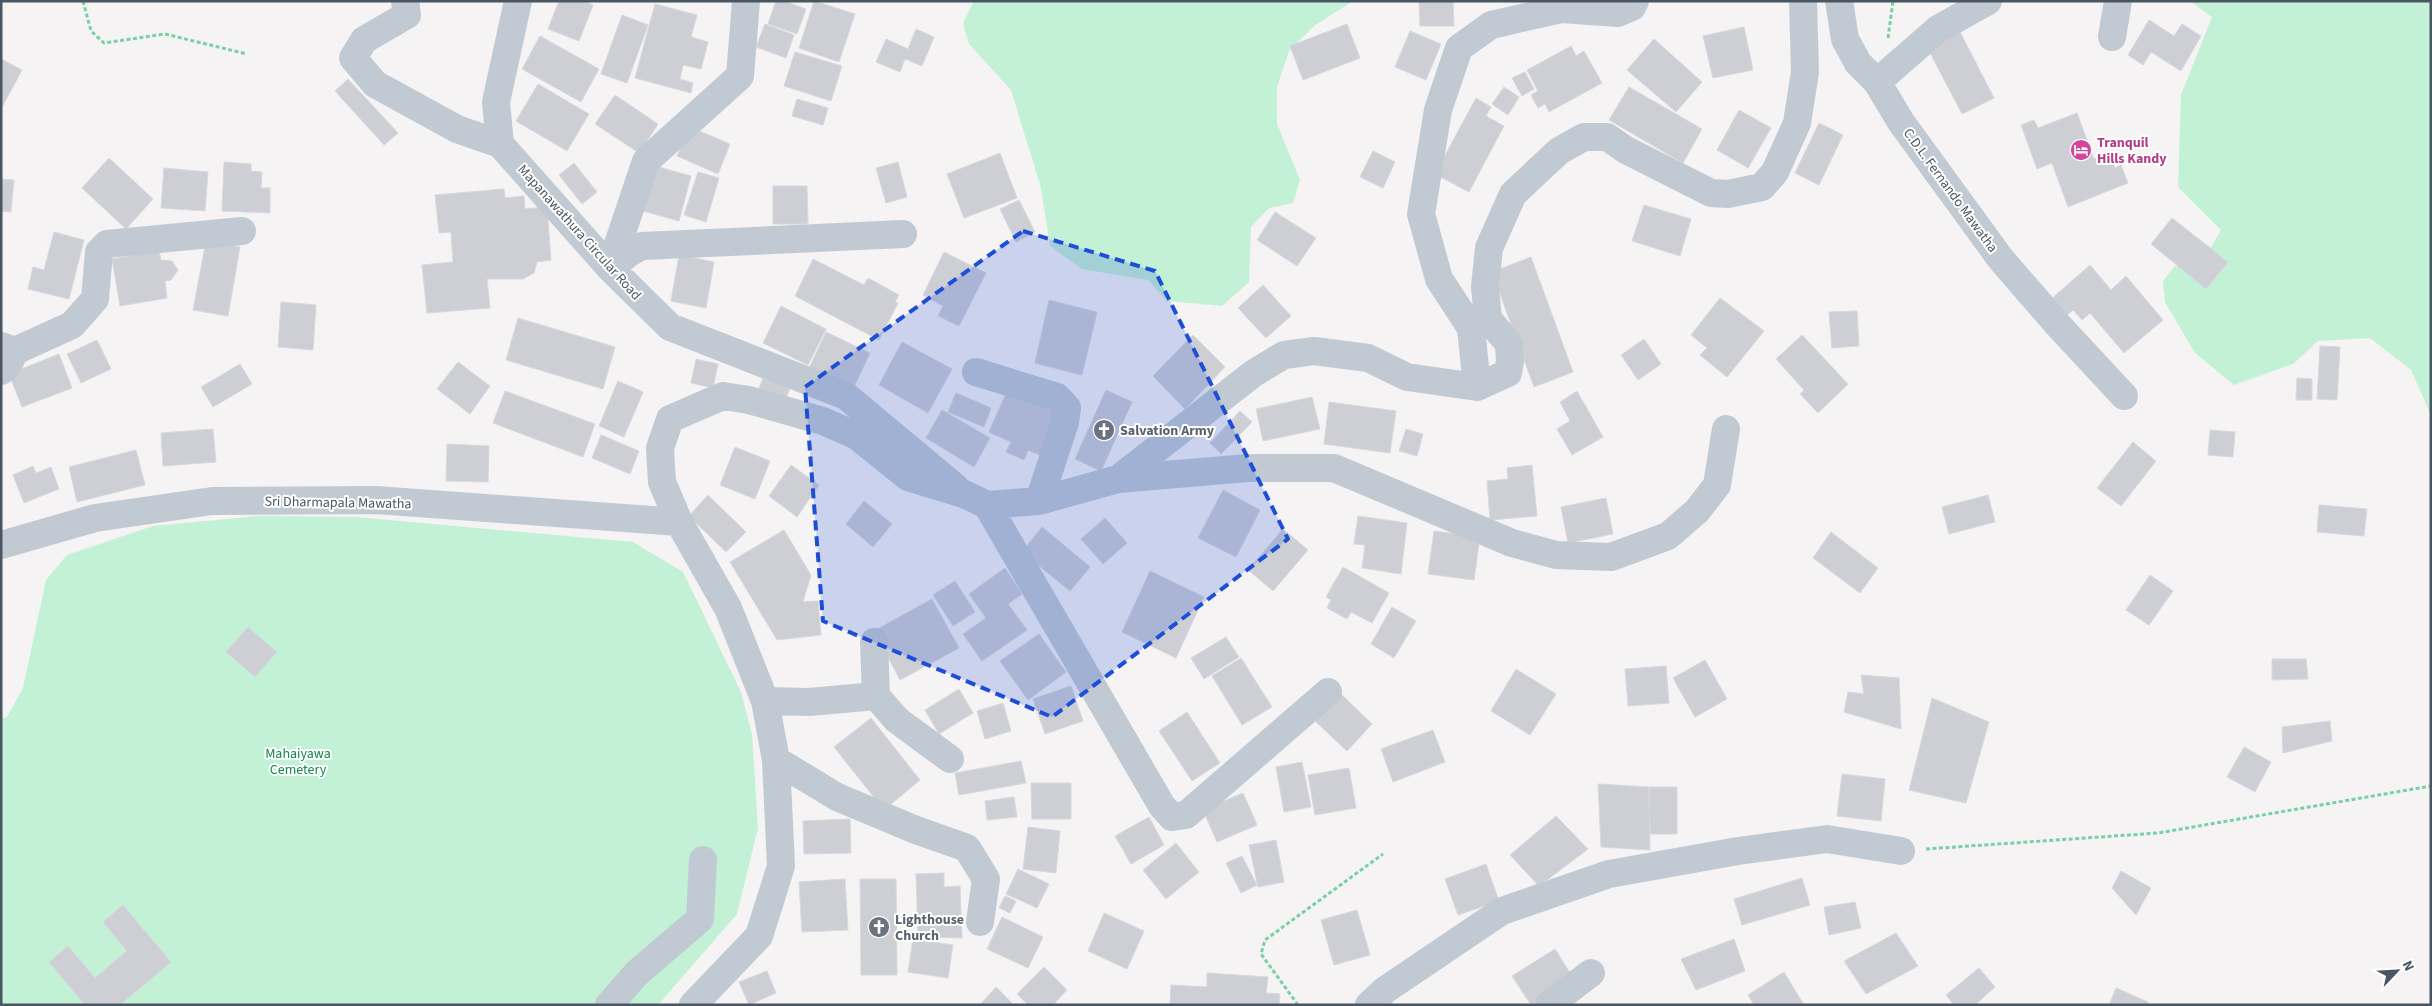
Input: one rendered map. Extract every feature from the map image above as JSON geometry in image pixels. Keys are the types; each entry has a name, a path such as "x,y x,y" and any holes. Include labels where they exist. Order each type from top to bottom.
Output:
{"street":[{"path":"404,1 407,15 364,40 353,58 375,84 457,129 500,144 496,102 518,1"},
{"path":"610,268 646,161 740,76 746,1"},
{"path":"1478,388 1470,328 1439,279 1421,214 1438,110 1459,48 1491,25 1561,9 1618,13 1632,7 1635,1"},
{"path":"1118,479 1254,373 1284,355 1314,351 1368,358 1407,377 1478,388 1508,373 1510,361 1509,344 1488,319 1485,287 1489,248 1513,194 1559,151 1584,137 1607,137 1626,150 1711,193 1728,194 1762,187 1775,172 1797,123 1805,72 1803,1"},
{"name":"C.D.L. Fernando Mawatha","path":"1839,1 1845,39 1858,63 1877,82 1901,122 2000,258 2058,325 2124,396"},
{"path":"1877,82 1938,29 1988,1"},
{"path":"2112,37 2118,1"},
{"name":"Mapanawathura Circular Road","path":"500,144 610,268 670,327 846,396 975,500 1162,806 1172,817 1186,815 1328,692"},
{"path":"6,356 72,325 95,299 99,252 107,244 242,231"},
{"path":"610,268 629,253 642,246 903,234"},
{"path":"976,372 1058,397 1067,408 1065,422 1039,501"},
{"path":"693,1005 759,936 781,866 776,760 765,701 728,608 679,522 662,482 660,448 670,419 723,396 749,400 823,421 857,436 908,477 975,500 1039,501 1118,479 1248,468 1334,468 1512,543 1556,555 1610,557 1668,536 1697,511 1717,485 1726,429"},
{"name":"Sri Dharmapala Mawatha","path":"1,545 96,518 212,501 376,500 679,522"},
{"path":"874,642 876,696 896,720 950,759"},
{"path":"765,701 809,702 876,696"},
{"path":"776,760 837,797 916,830 966,848 986,878 980,922"},
{"path":"1369,1005 1385,990 1502,911 1609,874 1738,851 1828,839 1901,851"},
{"path":"609,1005 637,972 700,919 703,860"},
{"path":"1549,1005 1591,973"}],"path":[{"path":"83,1 91,31 104,43 164,34 247,54"},
{"path":"1901,851 2158,833 2431,786"},
{"path":"1298,1005 1262,954 1265,940 1383,854"}],"highlighted area":[{"path":"1023,231 1155,271 1288,539 1052,717 823,621 805,387"}],"green space":[{"path":"974,1 1353,1 1314,26 1289,51 1277,87 1277,124 1300,180 1293,203 1269,208 1251,227 1249,282 1222,306 1167,301 1148,280 1082,269 1050,246 1041,188 1011,90 969,44 963,23"},
{"path":"2190,1 2431,1 2431,415 2411,370 2370,338 2318,341 2293,364 2234,385 2195,353 2165,302 2163,281 2174,267 2204,260 2221,230 2178,187 2181,95 2212,17"},
{"name":"Mahaiyawa Cemetery","path":"259,516 356,517 633,542 683,572 741,692 752,734 758,828 737,914 658,1005 1,1005 1,719 7,717 23,688 46,580 67,555 153,526"}],"building":[{"path":"559,1 584,1 593,5 579,41 548,29"},
{"path":"776,1 784,1 806,9 797,34 768,24"},
{"path":"814,1 855,14 839,62 799,48"},
{"path":"1419,1 1453,1 1454,26 1420,26"},
{"path":"655,4 697,15 691,37 708,42 701,69 683,65 680,79 693,83 691,93 635,78"},
{"path":"622,15 648,25 627,83 601,74"},
{"path":"2149,20 2174,36 2182,24 2201,36 2181,71 2151,52 2143,65 2128,55"},
{"path":"765,24 794,35 786,58 756,47"},
{"path":"1347,24 1360,58 1303,80 1290,46"},
{"path":"1744,27 1753,70 1713,78 1703,36"},
{"path":"1958,28 1994,98 1962,114 1926,45"},
{"path":"916,29 934,37 922,66 905,59 900,72 876,62 886,39 908,49"},
{"path":"1410,31 1441,44 1426,80 1395,67"},
{"path":"540,36 599,69 581,102 522,69"},
{"path":"1654,39 1702,82 1676,112 1627,70"},
{"path":"1571,46 1576,56 1584,51 1602,83 1549,112 1545,104 1538,108 1531,95 1538,91 1527,70"},
{"path":"795,52 842,66 831,101 784,86"},
{"path":"1,59 22,70 1,109"},
{"path":"1525,72 1534,89 1522,96 1512,78"},
{"path":"348,79 398,133 384,145 335,91"},
{"path":"538,84 589,114 567,151 516,121"},
{"path":"1504,87 1519,97 1508,115 1492,104"},
{"path":"1629,87 1702,129 1683,163 1609,120"},
{"path":"615,95 658,124 639,153 595,124"},
{"path":"1476,98 1491,107 1486,116 1504,126 1469,192 1435,174"},
{"path":"797,99 828,108 823,125 792,116"},
{"path":"1739,110 1771,128 1748,168 1717,150"},
{"path":"2077,113 2094,159 2109,153 2115,168 2121,165 2128,183 2068,207 2052,163 2037,169 2021,125 2034,120 2038,128"},
{"path":"1819,123 1843,135 1819,185 1795,173"},
{"path":"690,127 730,144 718,174 677,156"},
{"path":"1373,151 1395,162 1383,188 1360,177"},
{"path":"1000,153 1017,198 964,218 947,174"},
{"path":"109,158 153,199 126,229 82,188"},
{"path":"224,162 251,164 251,171 262,172 261,188 270,188 270,213 222,211"},
{"path":"898,162 907,197 886,203 876,168"},
{"path":"574,163 597,192 582,204 559,175"},
{"path":"655,166 691,176 679,221 643,211"},
{"path":"164,168 208,172 205,211 161,208"},
{"path":"698,172 719,178 706,222 684,215"},
{"path":"1,179 14,180 11,212 1,211"},
{"path":"773,186 807,186 808,224 773,224"},
{"path":"504,189 505,198 524,196 525,209 547,207 551,260 537,262 534,273 523,279 487,279 490,308 427,313 422,265 453,262 451,232 439,233 435,195"},
{"path":"1019,200 1035,232 1016,242 1000,209"},
{"path":"1644,205 1691,219 1680,256 1632,241"},
{"path":"1275,212 1316,238 1297,266 1257,240"},
{"path":"2172,218 2228,262 2206,289 2151,244"},
{"path":"54,232 84,240 69,299 28,289 33,267 44,270"},
{"path":"206,241 240,247 228,316 193,310"},
{"path":"159,251 161,260 172,261 178,270 171,280 165,281 167,298 120,306 112,259"},
{"path":"944,252 986,273 959,326 938,316 943,306 923,295"},
{"path":"679,255 714,262 706,308 671,301"},
{"path":"1531,257 1573,372 1534,387 1492,272"},
{"path":"813,259 864,285 868,278 899,295 895,302 898,303 879,340 795,296"},
{"path":"2090,265 2111,290 2126,276 2163,320 2124,353 2090,313 2082,320 2073,310 2065,317 2050,300"},
{"path":"1263,285 1291,316 1266,338 1238,308"},
{"path":"1720,298 1764,331 1727,377 1700,355 1707,348 1691,335"},
{"path":"1049,300 1097,312 1082,375 1035,363"},
{"path":"281,302 316,305 313,350 278,347"},
{"path":"781,306 826,329 808,365 763,343"},
{"path":"1857,311 1859,346 1832,348 1829,312"},
{"path":"518,318 615,347 603,389 506,360"},
{"path":"826,332 870,353 853,389 809,368"},
{"path":"1193,335 1225,367 1185,409 1153,376"},
{"path":"1802,335 1848,384 1818,413 1800,394 1804,390 1776,359"},
{"path":"1644,339 1661,364 1638,380 1621,355"},
{"path":"97,340 111,369 81,383 67,354"},
{"path":"902,342 952,369 928,413 879,385"},
{"path":"2320,346 2340,347 2337,400 2317,399"},
{"path":"59,354 72,388 22,407 9,374"},
{"path":"696,359 718,364 713,388 691,383"},
{"path":"458,362 490,386 470,414 437,389"},
{"path":"240,364 252,384 213,407 201,387"},
{"path":"763,378 790,388 783,407 756,396"},
{"path":"2297,378 2312,379 2312,400 2296,400"},
{"path":"618,381 643,392 624,437 599,426"},
{"name":"Salvation Army","path":"1106,390 1132,402 1101,471 1075,459"},
{"path":"505,391 595,424 583,457 493,423"},
{"path":"1007,391 1059,414 1042,456 1028,450 1024,460 1006,452 1011,442 989,432"},
{"path":"1577,391 1603,437 1572,455 1557,429 1570,421 1560,402"},
{"path":"956,393 991,408 984,427 948,412"},
{"path":"1312,397 1320,429 1263,441 1256,409"},
{"path":"1329,402 1396,411 1390,453 1324,444"},
{"path":"942,410 990,438 974,467 926,438"},
{"path":"1240,411 1252,422 1221,454 1210,443"},
{"path":"213,429 216,462 163,466 161,433"},
{"path":"1406,429 1423,434 1417,456 1399,451"},
{"path":"2210,430 2235,432 2233,457 2208,455"},
{"path":"601,435 639,451 630,474 592,458"},
{"path":"2133,442 2156,461 2121,506 2097,488"},
{"path":"447,444 489,446 488,482 446,481"},
{"path":"735,447 770,461 755,499 720,485"},
{"path":"136,450 145,485 77,502 69,467"},
{"path":"791,465 819,485 797,517 769,496"},
{"path":"1532,465 1537,516 1490,520 1487,481 1508,479 1507,468"},
{"path":"33,466 36,473 51,467 59,489 24,503 13,475"},
{"path":"1223,490 1260,510 1236,557 1198,538"},
{"path":"708,495 746,532 726,552 689,516"},
{"path":"1988,495 1995,522 1949,534 1942,507"},
{"path":"1606,498 1613,534 1568,543 1561,507"},
{"path":"864,501 892,524 873,547 846,524"},
{"path":"2319,505 2367,509 2364,536 2317,532"},
{"path":"1358,516 1407,523 1401,574 1362,568 1365,545 1354,544"},
{"path":"1105,518 1127,543 1103,564 1081,539"},
{"path":"1042,527 1090,567 1070,591 1022,552"},
{"path":"1283,529 1308,550 1273,591 1248,570"},
{"path":"784,530 811,575 803,602 818,601 821,635 777,640 730,562"},
{"path":"1434,531 1480,537 1474,580 1428,574"},
{"path":"1831,532 1878,568 1860,593 1813,558"},
{"path":"1343,567 1389,593 1372,623 1351,612 1347,619 1327,608 1331,600 1326,597"},
{"path":"1005,568 1022,594 1008,604 1027,630 982,661 963,634 986,618 969,594"},
{"path":"1150,571 1204,597 1176,658 1122,632"},
{"path":"2150,575 2173,591 2149,625 2126,610"},
{"path":"955,581 975,612 953,626 933,595"},
{"path":"932,599 959,648 900,680 874,631"},
{"path":"1392,607 1416,621 1394,658 1371,644"},
{"path":"248,627 277,652 255,677 226,652"},
{"path":"1039,634 1066,672 1028,700 1000,661"},
{"path":"1226,637 1239,657 1204,679 1191,658"},
{"path":"1241,658 1272,707 1242,725 1212,676"},
{"path":"2272,659 2306,659 2308,679 2272,680"},
{"path":"1705,660 1727,699 1695,717 1673,678"},
{"path":"1666,666 1669,703 1628,706 1625,669"},
{"path":"1516,669 1556,694 1530,735 1491,711"},
{"path":"1861,675 1899,678 1901,729 1844,712 1848,692 1864,694"},
{"path":"1071,686 1083,721 1045,734 1033,699"},
{"path":"959,689 973,713 939,734 925,710"},
{"path":"1340,693 1372,724 1347,751 1314,720"},
{"path":"1932,698 1989,722 1966,803 1909,790"},
{"path":"1003,703 1011,731 985,739 977,711"},
{"path":"1187,712 1220,763 1192,781 1159,731"},
{"path":"871,718 920,780 884,810 834,747"},
{"path":"2330,721 2332,741 2283,753 2282,727"},
{"path":"1433,730 1445,762 1393,782 1381,749"},
{"path":"2244,747 2271,762 2255,792 2227,777"},
{"path":"1021,761 1026,783 959,795 955,773"},
{"path":"1302,762 1311,807 1284,812 1276,767"},
{"path":"1349,768 1356,808 1315,815 1308,775"},
{"path":"1842,774 1885,779 1881,821 1837,816"},
{"path":"1031,783 1071,783 1071,819 1032,819"},
{"path":"1598,784 1649,787 1650,850 1601,847"},
{"path":"1649,787 1677,787 1677,834 1650,834"},
{"path":"1243,793 1257,825 1217,842 1203,810"},
{"path":"1014,797 1017,817 987,820 985,801"},
{"path":"1556,816 1588,849 1539,886 1510,855"},
{"path":"1149,817 1164,845 1131,864 1115,836"},
{"path":"850,819 851,853 804,854 803,821"},
{"path":"1028,827 1060,831 1056,873 1023,869"},
{"path":"1276,840 1284,882 1258,887 1249,845"},
{"path":"1176,843 1199,872 1166,899 1143,870"},
{"path":"1242,856 1257,885 1241,893 1226,863"},
{"path":"1486,864 1499,901 1458,915 1445,879"},
{"path":"1018,869 1049,884 1037,908 1006,894"},
{"path":"2121,871 2151,888 2136,915 2112,888"},
{"path":"944,873 944,887 960,886 962,938 918,937 916,874"},
{"path":"1802,878 1810,905 1742,925 1734,899"},
{"path":"845,879 848,930 802,932 799,882"},
{"name":"Lighthouse Church","path":"860,879 896,879 897,975 861,975"},
{"path":"1005,896 1016,901 1010,913 999,908"},
{"path":"1855,902 1861,928 1829,935 1824,907"},
{"path":"123,905 171,962 120,1005 85,1005 49,962 68,946 95,978 127,951 103,922"},
{"path":"1357,910 1370,955 1334,965 1321,920"},
{"path":"1104,913 1144,931 1127,969 1088,951"},
{"path":"1002,917 1043,937 1028,968 987,949"},
{"path":"1896,933 1918,966 1866,994 1844,961"},
{"path":"913,939 953,945 948,978 908,972"},
{"path":"1734,939 1745,971 1696,990 1681,959"},
{"path":"1555,949 1574,979 1531,1005 1512,976"},
{"path":"1044,967 1067,990 1053,1005 1028,1005 1017,994"},
{"path":"1979,968 1995,987 1975,1005 1954,1005 1946,995"},
{"path":"767,971 776,993 749,1005 739,982"},
{"path":"1784,972 1804,1005 1754,1005 1748,995"},
{"path":"1207,973 1268,977 1266,993 1280,994 1279,1005 1170,1005 1171,985 1207,987"},
{"path":"996,987 1012,1003 1010,1005 980,1005"},
{"path":"2116,988 2148,1002 2147,1005 2109,1005"}],"place":[{"name":"Tranquil Hills Kandy","path":"2081,150"},
{"name":"Salvation Army","path":"1104,430"},
{"name":"Lighthouse Church","path":"879,927"}]}
